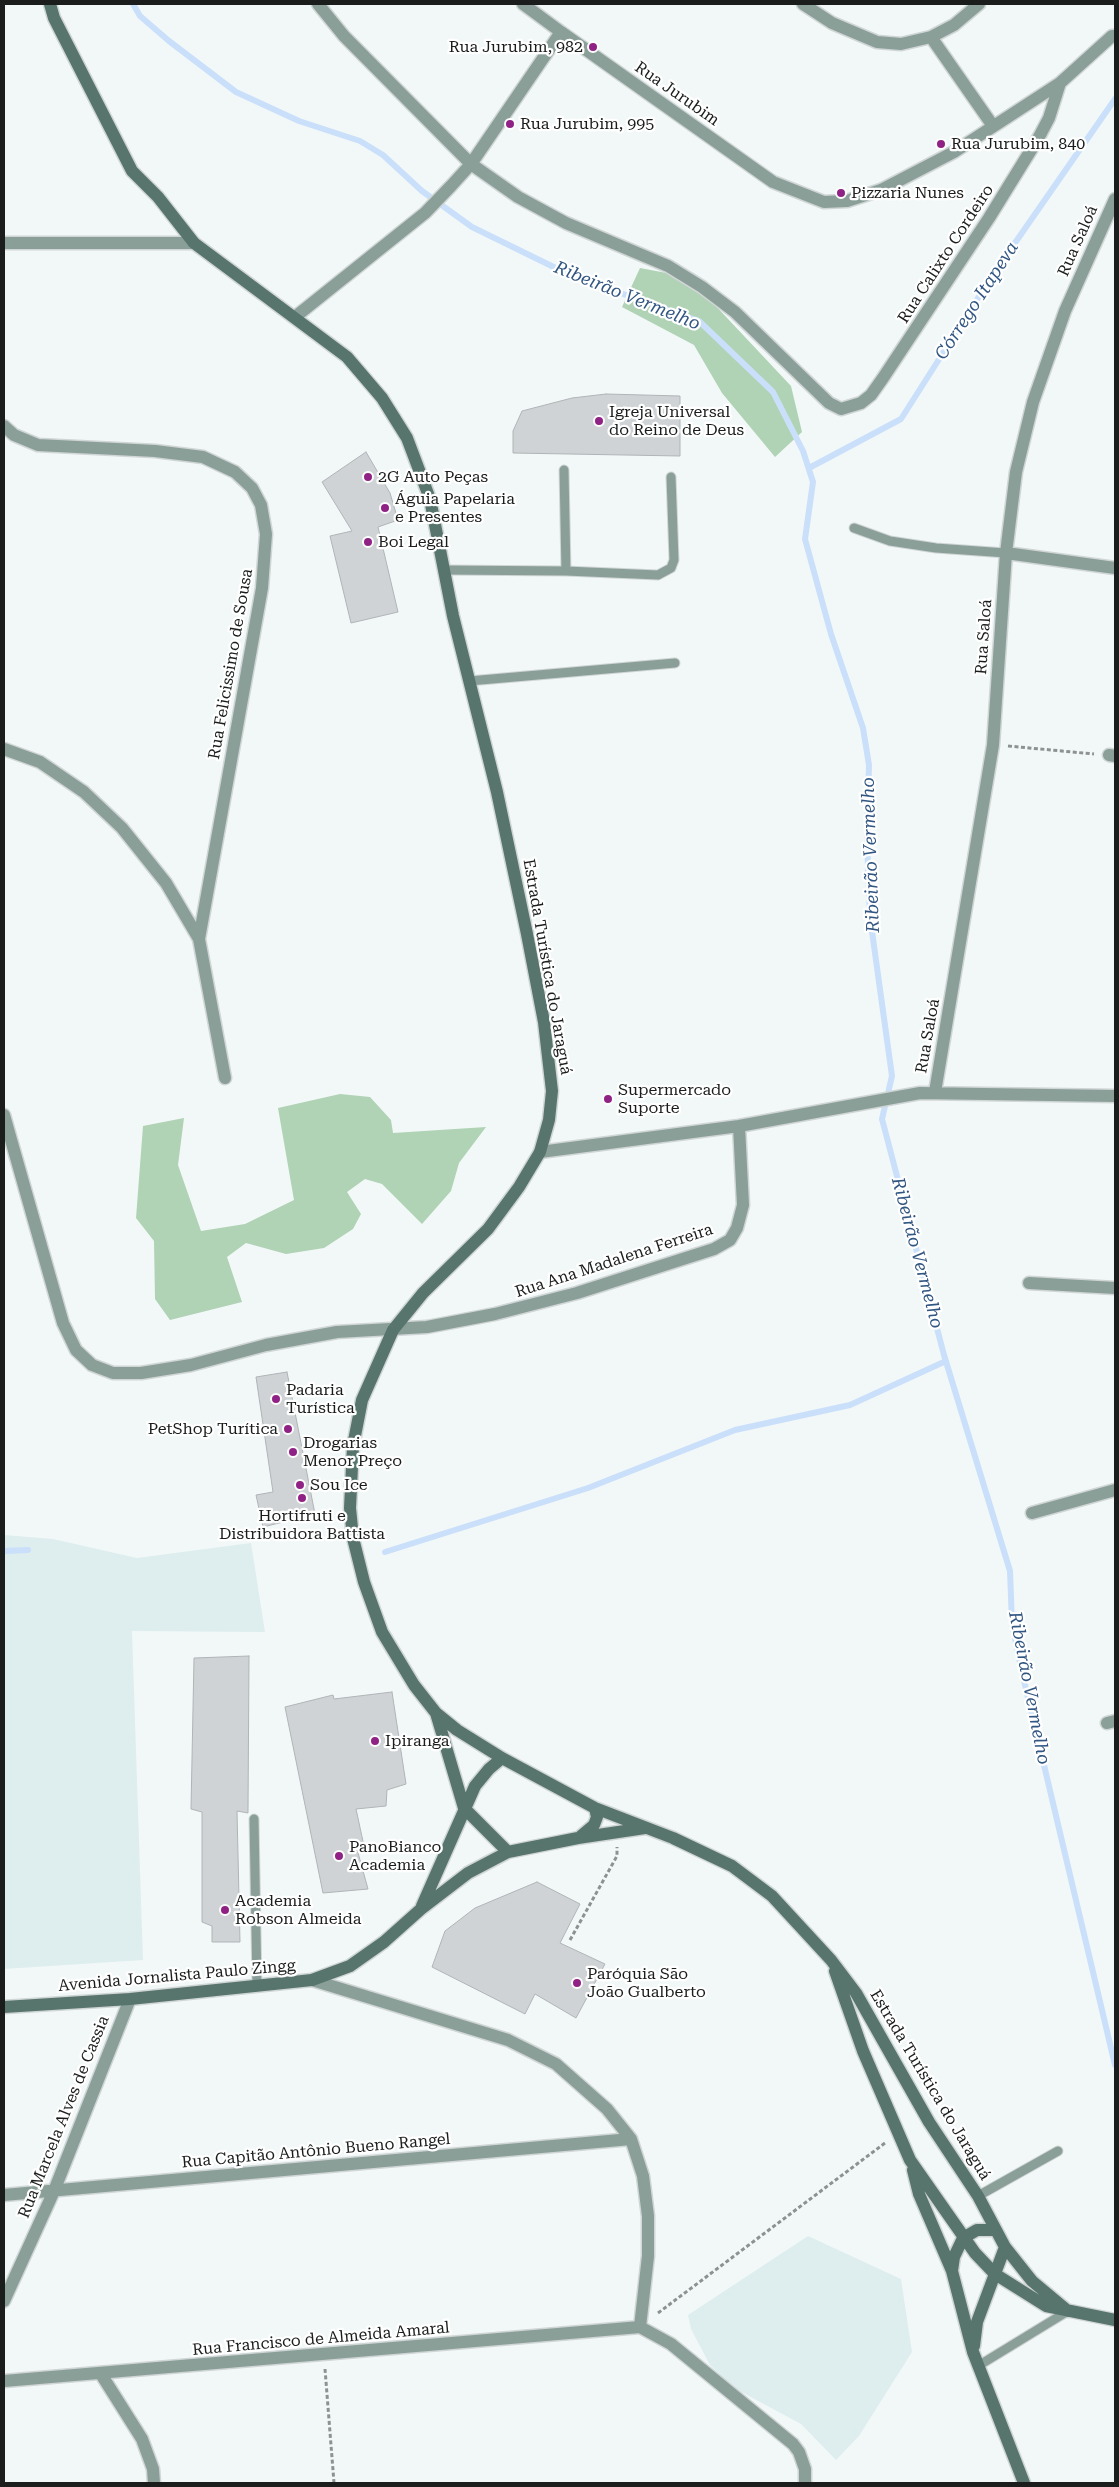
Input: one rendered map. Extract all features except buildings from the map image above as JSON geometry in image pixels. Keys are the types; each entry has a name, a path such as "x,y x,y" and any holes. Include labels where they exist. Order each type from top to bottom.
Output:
{"main road":[{"name":"Estrada Turística do Jaraguá","path":"50,4 54,18 132,171 158,197 194,243 347,357 382,398 407,438 430,499 469,681 498,800 544,1022 552,1091 549,1120 540,1152 519,1187 488,1229 423,1293 393,1330 362,1400 353,1446 350,1508 354,1538 364,1582 382,1632 414,1685 436,1713 457,1730 502,1758 594,1808 647,1828 732,1866 772,1896 832,1960 856,1993 929,2122 978,2196 1005,2247 1032,2280 1068,2311"},
{"path":"436,1713 464,1808 508,1852"},
{"name":"Avenida Jornalista Paulo Zingg","path":"421,1909 475,1786 489,1769 502,1758"},
{"path":"578,1838 594,1825 596,1817 594,1808"},
{"name":"Avenida Jornalista Paulo Zingg","path":"4,2007 257,1988 312,1980 350,1966 384,1942 421,1909 468,1873 508,1852 578,1838 647,1828"},
{"name":"Estrada Turística do Jaraguá","path":"832,1960 863,2051 897,2133 910,2160 963,2238 994,2274 1046,2306 1115,2320"},
{"path":"910,2160 919,2194 952,2271 973,2352 1024,2483"},
{"path":"952,2271 954,2257 963,2238 977,2230 995,2230"},
{"path":"973,2352 977,2322 1005,2247"},
{"path":"1017,2468 1019,2483"}],"street":[{"path":"318,4 344,36 471,164"},
{"name":"Rua Jurubim","path":"523,4 773,182 824,202 847,201 880,190 954,152 1060,83 1114,34"},
{"path":"804,4 832,23 876,42 901,44 931,38 954,25 979,4"},
{"path":"295,317 425,213 451,186 471,164 562,32"},
{"path":"931,38 993,126"},
{"name":"Rua Calixto Cordeiro","path":"471,164 518,197 566,223 668,266 702,287 741,318 829,403 841,409 849,408 861,403 871,395 989,218 1039,137 1048,118 1060,83"},
{"name":"Rua Saloá","path":"935,1092 993,745 1006,553 1016,472 1034,402 1065,311 1115,199"},
{"path":"4,243 194,243"},
{"name":"Rua Felicissimo de Sousa","path":"4,426 14,435 38,445 154,451 202,457 236,472 252,488 261,506 266,534 262,588 199,939 225,1078"},
{"path":"1006,553 1115,568"},
{"path":"4,749 40,762 70,782 84,792 122,828 166,882 199,939"},
{"path":"540,1152 739,1126 920,1093 1115,1096"},
{"path":"4,1115 63,1322 76,1350 92,1365 113,1373 141,1373 191,1365 266,1345 328,1334 393,1330"},
{"name":"Rua Ana Madalena Ferreira","path":"393,1330 427,1327 495,1314 576,1293 714,1249 730,1240 737,1228 743,1205 739,1126"},
{"path":"1029,1283 1115,1288"},
{"path":"1032,1513 1115,1490"},
{"path":"312,1980 508,2040 556,2064 607,2108 631,2139 643,2176 648,2216 648,2256 640,2327 671,2344 793,2444 799,2452 805,2469 805,2483"},
{"name":"Rua Marcela Alves de Cassia","path":"4,2301 54,2191 130,1999"},
{"name":"Rua Capitão Antônio Bueno Rangel","path":"4,2195 631,2139"},
{"name":"Rua Francisco de Almeida Amaral","path":"4,2381 323,2356 640,2327"},
{"path":"101,2374 142,2439 153,2469 154,2483"}],"lane":[{"path":"564,470 566,571"},
{"path":"444,570 566,571 658,575 671,568 674,560 671,477"},
{"path":"854,528 890,541 936,548 1006,553"},
{"path":"469,681 675,663"},
{"path":"254,1820 257,1988"},
{"path":"978,2196 1058,2151"},
{"path":"978,2366 1068,2311"}],"path":[{"path":"993,745 1112,756"},
{"path":"570,1940 617,1856"},
{"path":"640,2327 897,2133"},
{"path":"323,2356 334,2483"}],"shaded area":[{"path":"4,1535 53,1539 137,1558 251,1543 265,1632 132,1631 143,1960 4,1969"},
{"path":"808,2236 901,2279 912,2352 859,2436 836,2460 801,2424 734,2388 710,2365 691,2329 688,2315"}],"green space":[{"path":"640,268 672,274 713,303 791,386 802,432 775,457 722,393 694,345 622,307"},
{"path":"340,1094 370,1097 391,1120 393,1133 486,1127 459,1163 451,1191 422,1224 382,1184 365,1179 347,1192 361,1214 353,1229 324,1248 286,1254 246,1243 227,1257 242,1302 170,1320 155,1299 154,1241 136,1218 143,1126 184,1118 178,1165 201,1231 245,1224 294,1200 278,1108"}],"waterway":[{"name":"Ribeirão Vermelho","path":"133,4 140,16 169,41 236,92 299,121 360,141 383,155 422,191 472,227 570,275 699,321 773,392 803,451 813,482 805,539 831,634 863,728 869,765 867,841 870,917 892,1076 882,1119 944,1355 1010,1571 1012,1623 1021,1668 1115,2065"},
{"name":"Córrego Itapeva","path":"809,468 901,419 992,276 1115,99"},
{"path":"385,1552 588,1488 735,1430 850,1405 946,1361"},
{"path":"4,1551 28,1550"}],"place":[{"name":"Rua Jurubim, 982","path":"593,47"},
{"name":"Rua Jurubim, 995","path":"510,124"},
{"name":"Rua Jurubim, 840","path":"941,144"},
{"name":"Pizzaria Nunes","path":"841,193"},
{"name":"Igreja Universal do Reino de Deus","path":"599,421"},
{"name":"2G Auto Peças","path":"368,477"},
{"name":"Águia Papelaria e Presentes","path":"385,508"},
{"name":"Boi Legal","path":"368,542"},
{"name":"Supermercado Suporte","path":"608,1099"},
{"name":"Padaria Turística","path":"276,1399"},
{"name":"PetShop Turítica","path":"288,1429"},
{"name":"Drogarias Menor Preço","path":"293,1452"},
{"name":"Sou Ice","path":"300,1485"},
{"name":"Hortifruti e Distribuidora Battista","path":"302,1498"},
{"name":"Ipiranga","path":"375,1741"},
{"name":"PanoBianco Academia","path":"339,1856"},
{"name":"Academia Robson Almeida","path":"225,1910"},
{"name":"Paróquia São João Gualberto","path":"577,1983"}]}
